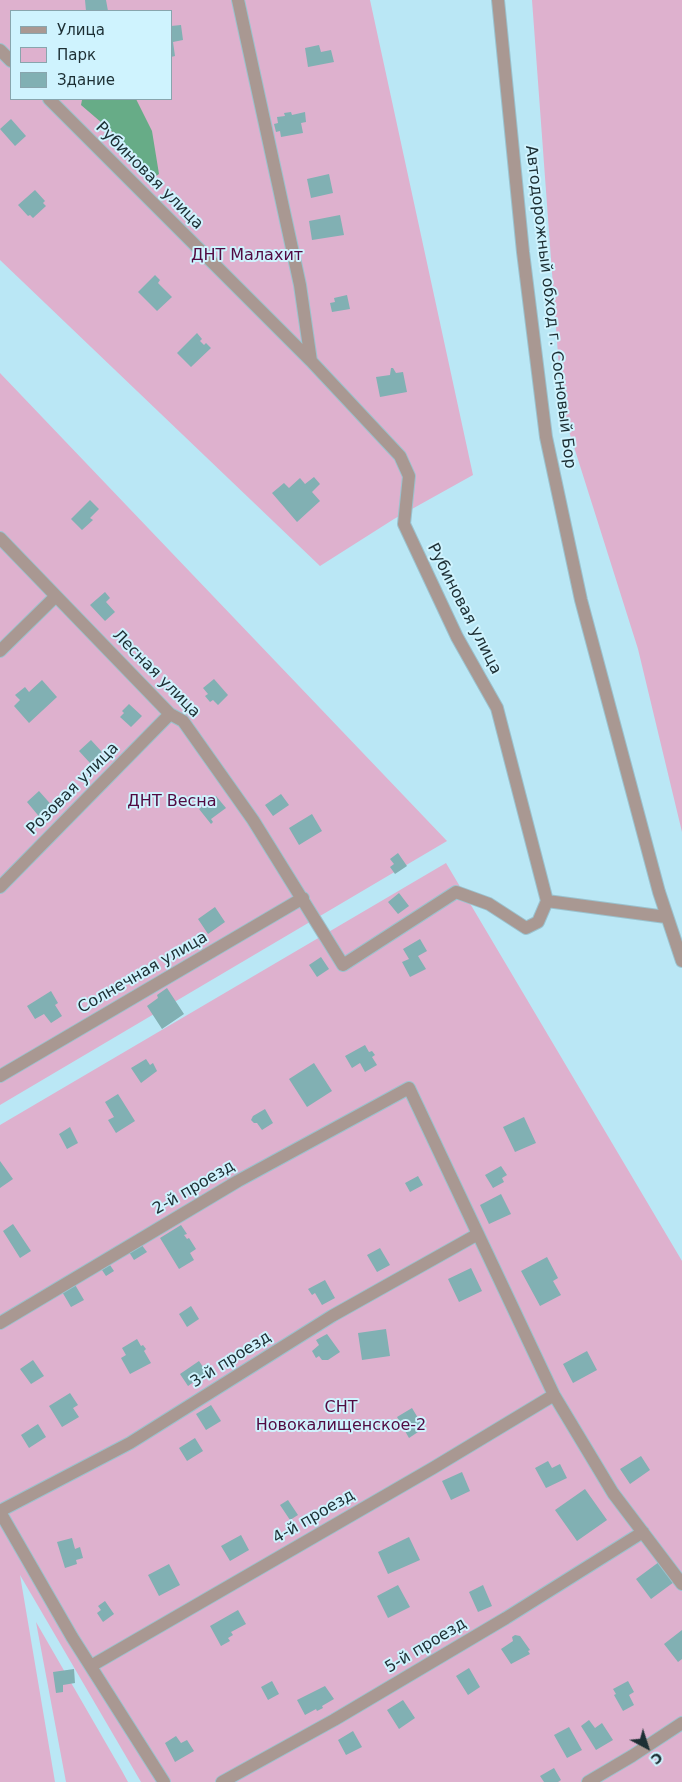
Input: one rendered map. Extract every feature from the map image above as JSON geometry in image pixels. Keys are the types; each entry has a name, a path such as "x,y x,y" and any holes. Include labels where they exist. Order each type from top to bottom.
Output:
{"street":[{"path":"238,0 300,285 311,361"},
{"name":"Автодорожный обход г. Сосновый Бор","path":"498,0 523,252 546,437 581,600 666,918 682,961"},
{"path":"0,50 10,60"},
{"name":"Рубиновая улица","path":"50,100 311,361 400,456 408,476 404,524 457,636 497,708 547,901"},
{"name":"Лесная улица","path":"0,538 170,714 183,721 253,820 343,965 456,892 489,904 526,928 538,922 547,901"},
{"path":"0,651 56,596"},
{"name":"Розовая улица","path":"0,887 170,714"},
{"name":"Солнечная улица","path":"0,1076 303,898"},
{"path":"547,901 666,918"},
{"name":"2-й проезд","path":"0,1323 238,1181 409,1088 478,1234"},
{"path":"478,1234 554,1395 613,1493 682,1584"},
{"name":"3-й проезд","path":"0,1511 130,1443 332,1316 478,1234"},
{"name":"4-й проезд","path":"91,1666 433,1468 554,1395"},
{"path":"0,1511 72,1637 164,1782"},
{"name":"5-й проезд","path":"222,1782 334,1720 497,1623 643,1532"},
{"path":"588,1782 682,1723"}],"green space":[{"name":"ДНТ Малахит","path":"0,0 370,0 473,475 394,519 320,566 0,260"},
{"path":"532,0 682,0 682,832 638,649 562,409"},
{"name":"ДНТ Весна","path":"0,373 447,841 0,1105"},
{"name":"СНТ Новокалищенское-2","path":"446,863 682,1261 682,1782 141,1782 20,1575 55,1782 0,1782 0,1125"},
{"path":"36,1622 122,1771 128,1782 66,1782"}],"shaded area":[{"path":"82,100 136,100 152,131 159,174 152,179 139,159 116,135 81,105"}],"building":[{"path":"85,0 106,0 108,10 86,10"},
{"path":"181,25 183,40 173,42 175,56 172,57 172,26"},
{"path":"319,45 321,52 331,50 334,62 308,67 305,48"},
{"path":"291,112 292,115 305,112 306,122 301,123 303,133 281,137 280,131 276,132 274,124 278,123 277,117 285,116 284,113"},
{"path":"11,119 26,136 15,146 0,129"},
{"path":"329,174 333,193 311,198 307,179"},
{"path":"35,190 45,201 43,203 46,206 33,218 30,215 28,216 18,205"},
{"path":"340,215 344,235 312,240 309,221"},
{"path":"155,275 160,280 158,283 172,297 157,311 138,292"},
{"path":"347,295 350,309 332,312 330,303 335,302 334,298"},
{"path":"197,333 202,339 200,341 204,345 206,343 211,348 191,367 177,353"},
{"path":"391,368 396,373 403,372 407,392 380,397 376,377 390,375"},
{"path":"314,477 320,484 312,492 320,501 297,522 272,493 284,483 289,488 300,478 305,484"},
{"path":"90,500 99,509 90,518 93,520 82,530 71,519"},
{"path":"105,592 110,598 106,602 115,612 105,621 90,605"},
{"path":"214,679 228,695 218,705 213,700 210,702 205,696 208,694 203,688"},
{"path":"42,680 57,697 29,723 14,706 20,700 15,695 25,687 29,692"},
{"path":"129,704 142,716 131,727 120,717 124,713 122,711"},
{"path":"91,740 102,752 90,763 79,751"},
{"path":"39,791 55,809 42,820 27,802"},
{"path":"281,794 289,805 273,816 265,805"},
{"path":"216,796 226,808 211,819 213,822 211,824 199,809"},
{"path":"312,814 322,831 299,845 289,828"},
{"path":"398,853 407,866 395,874 390,867 394,864 390,859"},
{"path":"399,893 409,906 398,914 388,902"},
{"path":"215,907 225,922 208,934 198,919"},
{"path":"420,939 427,951 418,956 426,969 410,977 402,962 409,959 403,949"},
{"path":"321,957 329,969 317,977 309,965"},
{"path":"167,988 184,1014 162,1029 147,1006"},
{"path":"51,991 58,1003 55,1005 62,1016 51,1023 44,1014 35,1019 27,1006"},
{"path":"365,1045 369,1052 372,1051 375,1055 372,1057 377,1065 365,1072 360,1063 352,1068 345,1056"},
{"path":"146,1059 150,1065 153,1063 157,1071 141,1083 131,1068"},
{"path":"314,1063 332,1091 307,1107 289,1079"},
{"path":"118,1094 135,1121 116,1133 108,1120 114,1117 105,1102"},
{"path":"265,1109 273,1123 262,1130 257,1123 251,1120 253,1116"},
{"path":"524,1117 536,1143 515,1152 503,1127"},
{"path":"70,1127 78,1143 67,1149 59,1134"},
{"path":"0,1161 13,1179 0,1188"},
{"path":"501,1166 507,1175 502,1178 504,1182 493,1188 485,1175"},
{"path":"418,1176 423,1185 410,1192 405,1183"},
{"path":"501,1194 511,1214 489,1224 480,1205"},
{"path":"13,1224 31,1251 20,1258 3,1231"},
{"path":"181,1225 187,1234 184,1235 187,1239 189,1238 196,1249 190,1253 194,1260 179,1269 160,1238"},
{"path":"141,1244 147,1252 134,1260 129,1252"},
{"path":"380,1248 390,1265 377,1272 367,1255"},
{"path":"547,1257 558,1278 553,1281 561,1295 540,1306 521,1271"},
{"path":"110,1265 114,1271 106,1276 102,1270"},
{"path":"471,1268 482,1291 459,1302 448,1279"},
{"path":"325,1280 335,1298 322,1305 315,1293 312,1295 308,1289"},
{"path":"74,1283 84,1300 71,1307 61,1290"},
{"path":"191,1306 199,1319 187,1327 179,1314"},
{"path":"386,1329 390,1356 362,1360 358,1333"},
{"path":"327,1334 340,1352 328,1360 322,1360 319,1356 316,1358 312,1351 319,1345 316,1340"},
{"path":"137,1339 141,1346 143,1345 146,1349 144,1351 151,1363 130,1374 121,1358 126,1355 122,1348"},
{"path":"587,1351 597,1370 573,1383 563,1364"},
{"path":"33,1360 44,1376 31,1384 20,1369"},
{"path":"199,1361 207,1373 188,1386 180,1374"},
{"path":"70,1393 78,1405 73,1408 79,1417 62,1427 49,1406"},
{"path":"211,1405 221,1421 206,1430 196,1414"},
{"path":"412,1408 424,1428 409,1438 397,1417"},
{"path":"38,1424 46,1437 29,1448 21,1435"},
{"path":"195,1438 203,1451 187,1461 179,1448"},
{"path":"641,1456 650,1470 630,1484 620,1469"},
{"path":"548,1461 552,1468 560,1464 567,1478 546,1488 535,1468"},
{"path":"462,1472 470,1491 451,1500 442,1481"},
{"path":"585,1489 607,1520 577,1541 555,1510"},
{"path":"288,1500 298,1515 290,1520 280,1505"},
{"path":"241,1535 249,1550 230,1561 221,1546"},
{"path":"409,1537 420,1560 388,1574 378,1552"},
{"path":"72,1538 75,1549 80,1547 83,1558 76,1560 77,1564 65,1568 57,1542"},
{"path":"659,1562 674,1582 651,1599 636,1579"},
{"path":"169,1564 180,1585 159,1596 148,1575"},
{"path":"398,1585 410,1607 388,1618 377,1596"},
{"path":"483,1585 492,1606 478,1612 469,1592"},
{"path":"105,1601 114,1614 103,1622 97,1613 101,1610 98,1606"},
{"path":"238,1610 246,1624 231,1632 233,1635 228,1638 230,1641 221,1646 210,1626"},
{"path":"682,1630 682,1659 678,1662 664,1644"},
{"path":"515,1635 520,1636 530,1650 528,1651 530,1654 511,1664 501,1649 513,1641 512,1637"},
{"path":"469,1668 480,1687 468,1695 456,1676"},
{"path":"74,1669 75,1683 63,1685 63,1692 56,1693 53,1672"},
{"path":"272,1681 279,1694 268,1700 261,1687"},
{"path":"628,1681 634,1692 629,1695 634,1705 623,1711 614,1695 616,1694 613,1689"},
{"path":"325,1686 334,1699 322,1706 323,1708 317,1711 316,1709 305,1715 297,1700"},
{"path":"403,1700 415,1718 399,1729 387,1710"},
{"path":"589,1720 595,1728 602,1723 613,1740 596,1750 581,1726"},
{"path":"569,1727 582,1750 567,1758 554,1735"},
{"path":"353,1731 362,1747 346,1755 338,1740"},
{"path":"176,1736 181,1743 187,1740 194,1751 175,1762 165,1743"},
{"path":"554,1768 561,1780 558,1782 544,1782 540,1776"}]}
